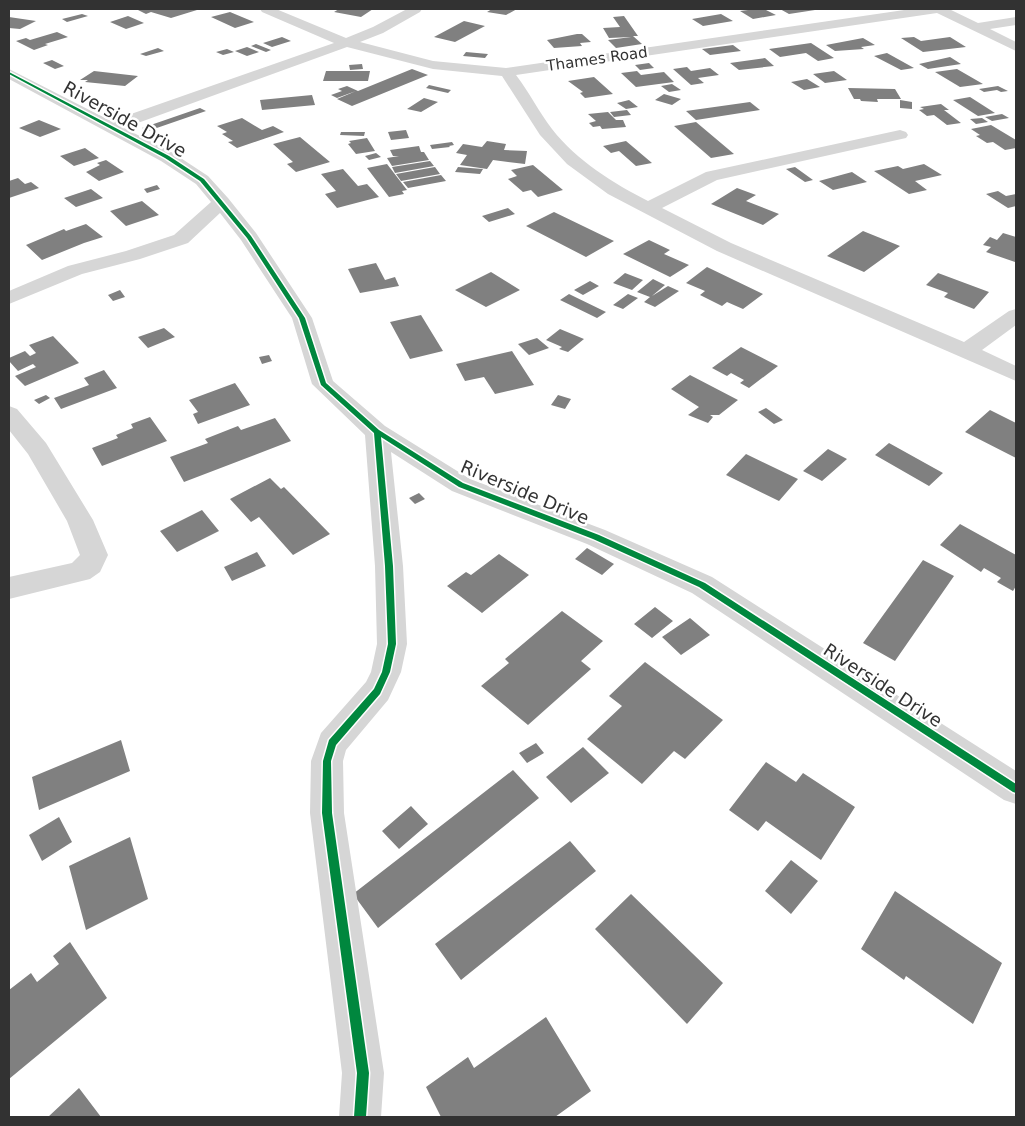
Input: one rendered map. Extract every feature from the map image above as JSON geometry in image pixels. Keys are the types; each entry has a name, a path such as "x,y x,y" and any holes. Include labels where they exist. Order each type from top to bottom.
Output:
{"street":[{"name":"Thames Road","path":"266,9 346,43 433,65 506,72 936,9"},
{"path":"110,127 346,43 378,30 416,9"},
{"path":"940,9 1016,47"},
{"path":"978,27 1016,21"},
{"path":"506,72 524,96 546,132 573,160 614,190 724,247 966,350 1016,374"},
{"name":"Riverside Drive","path":"9,74 174,162 202,180 249,237 302,318 323,384 378,432 461,485 596,538 702,585 1016,789"},
{"path":"647,208 712,176 900,135"},
{"path":"9,298 75,270 133,255 181,239 222,202"},
{"path":"966,350 1016,315"},
{"path":"9,414 37,449 75,512 94,555 90,565 80,572 9,588"},
{"path":"360,1117 363,1073 327,813 328,761 332,742 377,692 386,672 392,644 389,566 378,432"}],"building":[{"path":"136,9 197,10 171,18 151,12 146,14"},
{"path":"339,9 373,9 361,17 334,12"},
{"path":"492,9 517,9 506,15 487,12"},
{"path":"764,9 776,15 753,19 740,11"},
{"path":"780,9 815,9 815,10 789,14"},
{"path":"230,12 254,22 235,28 211,17"},
{"path":"82,14 88,16 67,22 62,19"},
{"path":"721,14 733,21 703,26 692,19"},
{"path":"128,16 144,23 126,29 110,22"},
{"path":"624,16 638,36 633,36 642,44 616,48 608,40 631,37 609,38 603,28 620,27 613,17"},
{"path":"9,17 36,21 20,29 9,28"},
{"path":"464,21 485,26 455,42 434,37"},
{"path":"57,32 68,37 45,44 48,45 34,50 16,41 26,38 30,40"},
{"path":"582,34 591,42 580,43 582,46 554,48 547,40"},
{"path":"282,37 291,41 272,47 263,43"},
{"path":"914,37 921,41 950,37 966,47 923,52 901,38"},
{"path":"863,38 875,45 861,47 864,49 835,51 826,45"},
{"path":"811,43 834,58 818,61 806,53 780,57 769,49"},
{"path":"256,44 271,50 266,52 251,46"},
{"path":"733,45 741,51 710,55 702,49"},
{"path":"247,47 259,52 247,56 235,51"},
{"path":"158,48 164,51 146,56 140,54"},
{"path":"227,49 234,52 223,55 216,52"},
{"path":"466,52 488,54 485,58 463,56"},
{"path":"887,53 914,68 901,70 874,56"},
{"path":"950,57 961,64 928,69 919,64"},
{"path":"765,58 774,66 739,70 730,63"},
{"path":"52,60 64,66 55,69 43,63"},
{"path":"649,63 654,68 640,70 635,65"},
{"path":"362,64 363,69 350,70 349,65"},
{"path":"687,67 691,71 710,68 719,75 698,78 704,83 691,85 673,69"},
{"path":"412,69 428,75 352,106 337,99 356,91 337,98 331,95 342,91 338,89 347,86 358,91"},
{"path":"957,69 983,84 960,87 935,72"},
{"path":"94,71 138,76 125,86 80,80"},
{"path":"326,71 370,71 368,81 323,81"},
{"path":"637,71 641,75 664,72 674,82 636,87 621,73"},
{"path":"834,71 847,80 825,83 813,74"},
{"path":"594,77 613,94 585,98 580,93 583,92 568,81"},
{"path":"807,79 820,87 804,90 791,82"},
{"path":"672,84 681,90 669,92 661,86"},
{"path":"429,85 451,90 448,93 426,88"},
{"path":"998,86 1008,91 984,92 979,89"},
{"path":"848,88 895,89 901,99 877,99 878,102 861,101 860,99 854,99"},
{"path":"664,94 681,99 672,105 655,100"},
{"path":"312,95 315,105 262,110 260,100"},
{"path":"970,97 995,113 978,116 953,100"},
{"path":"424,98 438,102 421,112 407,109"},
{"path":"629,100 638,107 626,109 617,103"},
{"path":"900,100 912,102 912,109 900,108"},
{"path":"750,102 760,110 696,120 686,111"},
{"path":"941,104 949,110 944,110 961,123 947,125 934,115 927,116 919,110 924,109 920,107"},
{"path":"200,108 206,111 148,131 142,128"},
{"path":"627,110 631,115 614,117 610,112"},
{"path":"608,112 616,120 623,120 626,127 602,129 600,126 593,127 589,123 596,121 588,114"},
{"path":"1002,114 1009,118 992,121 985,117"},
{"path":"242,118 262,130 273,126 284,132 237,148 228,142 233,141 222,134 227,132 217,126"},
{"path":"982,118 988,122 976,124 970,119"},
{"path":"39,120 61,129 40,137 19,128"},
{"path":"696,122 734,154 711,158 674,126"},
{"path":"991,125 1016,140 1016,148 1005,150 993,142 987,143 976,136 980,135 971,129"},
{"path":"406,130 409,138 391,140 388,132"},
{"path":"341,132 365,132 364,136 340,135"},
{"path":"300,137 330,162 296,172 287,164 293,162 273,144"},
{"path":"367,138 375,151 356,154 348,144 351,143 349,141"},
{"path":"487,141 506,144 504,150 527,151 525,164 493,160 487,169 460,165 467,155 456,153 463,144 482,147"},
{"path":"626,141 652,163 636,166 619,151 611,153 603,146"},
{"path":"452,142 454,145 450,147 432,149 430,145"},
{"path":"419,146 421,152 424,152 429,160 392,166 387,158 399,156 393,156 390,150"},
{"path":"85,148 99,158 74,166 60,156"},
{"path":"376,153 381,157 369,160 365,156"},
{"path":"106,160 124,172 99,181 86,172 100,165 97,163"},
{"path":"430,161 434,166 395,173 392,167"},
{"path":"387,164 407,190 402,191 404,194 389,197 367,168"},
{"path":"924,164 942,175 915,181 927,190 909,194 874,171 898,166 903,169"},
{"path":"533,165 563,190 538,197 531,190 523,192 508,179 517,176 511,170"},
{"path":"435,167 440,174 401,181 396,174"},
{"path":"458,167 483,169 480,174 455,172"},
{"path":"795,167 813,180 805,182 786,169"},
{"path":"343,169 358,186 367,184 379,197 337,208 325,194 336,191 321,174"},
{"path":"852,172 867,182 833,190 819,181"},
{"path":"441,175 446,181 408,188 403,182"},
{"path":"18,178 25,184 31,182 39,188 9,198 9,181"},
{"path":"157,185 160,189 147,193 144,189"},
{"path":"737,188 756,195 746,201 779,214 763,225 711,204"},
{"path":"91,189 103,198 76,207 64,198"},
{"path":"998,191 1006,196 1016,194 1016,206 1008,208 986,194"},
{"path":"142,201 159,215 126,226 110,211"},
{"path":"508,208 515,214 489,222 482,216"},
{"path":"554,212 614,241 586,257 526,226"},
{"path":"86,224 103,237 42,260 26,245 64,229 66,231"},
{"path":"863,231 900,246 864,272 827,256"},
{"path":"1003,233 1016,237 1015,262 986,252 991,247 983,245 990,237 997,240"},
{"path":"649,240 670,250 664,254 689,265 670,277 623,254"},
{"path":"376,263 385,280 395,277 399,286 360,293 348,269"},
{"path":"707,267 763,294 743,309 727,302 722,306 700,295 705,291 686,283"},
{"path":"491,272 520,290 486,307 455,290"},
{"path":"625,273 643,280 632,290 613,283"},
{"path":"938,273 989,292 974,309 944,297 948,293 926,285"},
{"path":"653,279 665,285 652,296 668,286 679,291 655,307 644,302 650,297 637,292"},
{"path":"590,281 599,286 583,295 574,290"},
{"path":"120,290 125,297 113,301 108,295"},
{"path":"569,294 606,312 597,318 560,300"},
{"path":"628,294 638,298 623,309 613,305"},
{"path":"421,315 443,351 410,359 390,322"},
{"path":"164,328 175,337 148,348 138,337"},
{"path":"560,329 584,339 568,352 559,349 562,347 546,340"},
{"path":"53,336 79,363 25,386 15,376 36,367 33,364 18,371 9,361 9,358 25,351 30,356 36,353 29,345"},
{"path":"537,338 549,348 529,355 518,344"},
{"path":"741,347 778,366 749,388 740,383 744,380 731,373 727,376 712,368"},
{"path":"512,351 534,385 495,394 484,377 465,381 456,364"},
{"path":"269,355 272,361 262,364 259,357"},
{"path":"104,370 117,388 61,409 54,398 89,385 84,378"},
{"path":"690,375 738,400 719,415 710,415 713,417 708,423 688,415 699,407 671,389"},
{"path":"235,383 250,405 198,424 193,414 198,412 189,400"},
{"path":"46,395 50,398 39,404 34,400"},
{"path":"558,395 571,399 565,409 551,405"},
{"path":"766,408 783,420 774,424 758,412"},
{"path":"990,410 1016,423 1016,458 965,432"},
{"path":"150,417 167,441 102,466 92,448 118,438 116,435 133,428 131,424"},
{"path":"275,418 291,441 184,482 170,457 208,443 205,439 238,426 241,430"},
{"path":"889,443 943,473 929,486 875,455"},
{"path":"828,449 847,459 822,481 803,471"},
{"path":"746,454 798,479 779,501 726,475"},
{"path":"270,478 281,489 284,487 330,534 293,555 259,517 251,522 230,499"},
{"path":"419,493 425,499 415,504 409,498"},
{"path":"202,510 219,531 177,552 160,531"},
{"path":"960,524 1016,555 1016,586 1013,591 997,582 1001,578 984,568 981,572 940,545"},
{"path":"587,548 614,564 602,575 575,559"},
{"path":"257,552 266,566 232,581 224,567"},
{"path":"499,554 529,575 482,613 447,586 466,572 471,575"},
{"path":"923,560 954,576 895,661 863,643"},
{"path":"655,607 673,621 652,638 634,624"},
{"path":"562,611 603,641 581,661 591,669 528,725 481,686 509,663 505,659"},
{"path":"690,618 710,635 681,655 662,637"},
{"path":"645,662 723,720 685,759 674,751 642,784 587,739 622,706 609,696"},
{"path":"121,740 130,771 39,810 32,777"},
{"path":"536,743 544,753 527,763 519,753"},
{"path":"583,747 609,773 571,803 546,777"},
{"path":"766,762 796,782 803,773 855,807 821,860 766,821 758,831 729,810"},
{"path":"513,770 539,798 378,928 353,894"},
{"path":"411,806 428,824 399,849 382,831"},
{"path":"59,817 72,842 42,861 29,835"},
{"path":"130,837 148,899 86,930 69,866"},
{"path":"570,841 596,871 461,980 435,944"},
{"path":"791,860 818,881 791,914 765,891"},
{"path":"895,891 1002,963 973,1024 906,976 904,980 861,949"},
{"path":"631,894 723,983 687,1024 595,929"},
{"path":"70,942 107,998 9,1079 9,990 31,973 37,982 59,964 53,956"},
{"path":"546,1017 591,1091 555,1117 441,1117 426,1087 468,1057 474,1068"},
{"path":"79,1088 101,1117 48,1117"}],"cycle path":[{"path":"9,73 167,157 202,180 249,237 302,318 323,384 377,432 461,485 596,537 702,585 1016,789"},
{"path":"360,1117 363,1073 327,813 327,761 332,743 377,691 386,672 392,644 389,566 377,432"}]}
